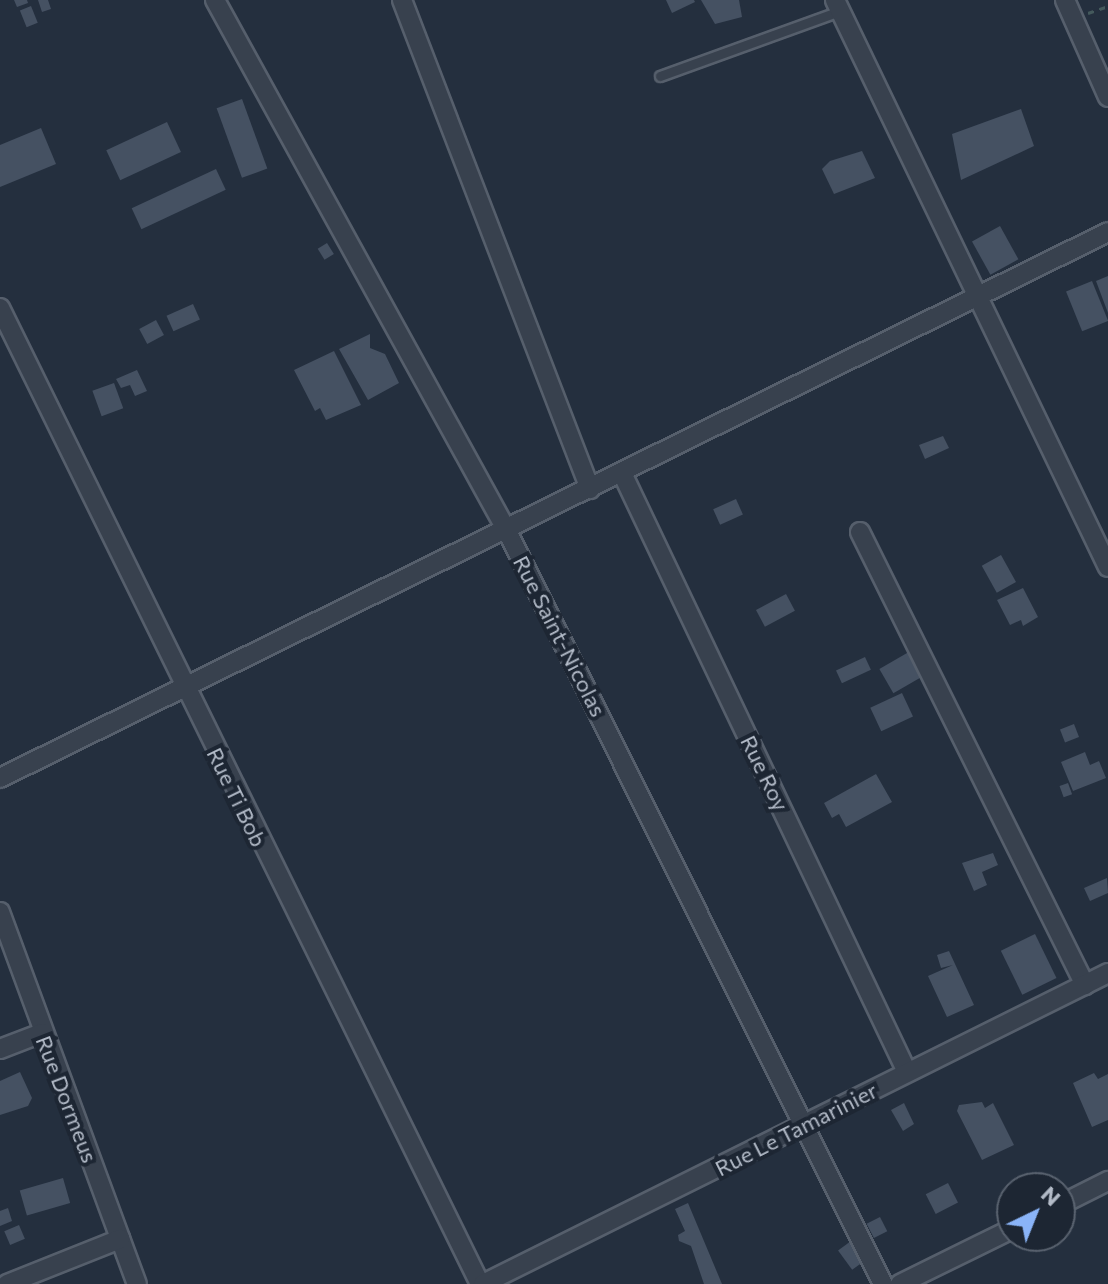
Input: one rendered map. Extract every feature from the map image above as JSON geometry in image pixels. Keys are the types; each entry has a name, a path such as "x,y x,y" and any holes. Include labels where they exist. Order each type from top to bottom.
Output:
{"street":[{"name":"Rue Saint-Nicolas","path":"215,0 506,529 883,1284"},
{"path":"402,0 590,489"},
{"path":"1065,0 1108,97"},
{"path":"837,6 1108,567"},
{"path":"0,778 1108,232"},
{"name":"Rue Ti Bob","path":"0,308 184,688 482,1284"},
{"name":"Rue Roy","path":"622,473 907,1072"},
{"path":"860,532 1085,985"},
{"name":"Rue Dormeus","path":"0,912 42,1033 137,1284"},
{"name":"Rue Le Tamarinier","path":"482,1284 1108,973"},
{"path":"0,1049 42,1033"},
{"path":"1076,1197 1108,1181"},
{"path":"900,1284 996,1237"},
{"path":"7,1284 120,1239"}],"lane":[{"path":"660,76 837,6"}],"building":[{"path":"14,0 27,0 28,3 17,7"},
{"path":"38,0 48,0 51,9 42,12"},
{"path":"666,0 694,0 695,2 672,13"},
{"path":"701,0 739,0 742,17 715,24"},
{"path":"31,6 38,23 27,27 20,10"},
{"path":"242,99 267,169 242,178 217,108"},
{"path":"1021,109 1034,146 961,180 952,134"},
{"path":"167,122 181,152 120,180 106,150"},
{"path":"41,128 56,164 0,187 0,145"},
{"path":"862,151 875,178 834,194 822,169 830,161"},
{"path":"216,169 226,190 141,229 132,208"},
{"path":"1000,226 1018,259 990,275 972,242"},
{"path":"327,243 334,254 325,260 318,249"},
{"path":"1108,276 1108,313 1096,281"},
{"path":"1092,281 1108,321 1082,331 1066,291"},
{"path":"193,304 200,320 173,331 167,316"},
{"path":"156,320 164,335 147,344 139,329"},
{"path":"370,334 370,348 385,354 399,383 368,400 339,349"},
{"path":"334,351 361,405 326,420 320,408 315,411 294,370"},
{"path":"137,370 147,391 135,396 130,385 121,388 116,379"},
{"path":"114,383 123,408 102,416 92,391"},
{"path":"943,436 949,448 925,459 919,445"},
{"path":"736,499 743,515 720,525 713,509"},
{"path":"1001,555 1016,582 997,593 982,566"},
{"path":"1023,588 1038,617 1023,626 1021,620 1010,625 997,600"},
{"path":"786,594 795,611 765,627 756,610"},
{"path":"914,649 928,673 893,693 879,669"},
{"path":"865,657 871,670 842,683 836,671"},
{"path":"902,693 913,717 881,731 870,708"},
{"path":"1074,724 1079,737 1065,742 1060,729"},
{"path":"1085,752 1090,765 1099,761 1106,778 1073,791 1061,762"},
{"path":"876,774 892,802 846,827 839,814 832,818 824,803"},
{"path":"1068,783 1072,794 1064,797 1060,786"},
{"path":"993,853 998,865 982,872 987,885 974,891 962,863"},
{"path":"1107,878 1108,893 1090,901 1084,888"},
{"path":"1035,934 1056,978 1022,995 1001,951"},
{"path":"949,951 974,1005 947,1017 928,976 953,965 941,968 937,955"},
{"path":"20,1072 32,1098 28,1106 0,1115 0,1081"},
{"path":"1094,1073 1098,1079 1108,1074 1108,1120 1092,1127 1073,1083"},
{"path":"982,1102 985,1108 993,1103 1014,1145 982,1160 957,1111 959,1105"},
{"path":"904,1103 914,1124 903,1131 891,1110"},
{"path":"63,1178 70,1203 27,1215 20,1190"},
{"path":"948,1183 958,1203 936,1214 926,1194"},
{"path":"688,1203 722,1284 704,1284 691,1246 679,1241 678,1235 685,1231 675,1209"},
{"path":"8,1208 12,1221 0,1226 0,1211"},
{"path":"880,1217 887,1231 874,1238 867,1224"},
{"path":"19,1225 25,1239 10,1245 4,1231"},
{"path":"851,1241 865,1260 852,1270 838,1250"}]}
